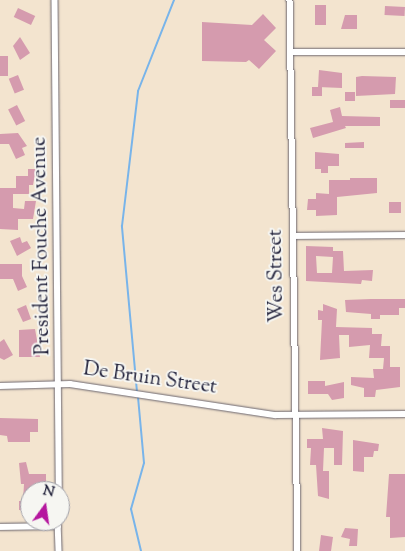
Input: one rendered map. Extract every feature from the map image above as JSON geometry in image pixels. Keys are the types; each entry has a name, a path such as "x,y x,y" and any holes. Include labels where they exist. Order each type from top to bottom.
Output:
{"street":[{"name":"President Fouche Avenue","path":"55,0 60,383 59,481"},
{"name":"Wes Street","path":"290,0 298,551"},
{"path":"291,52 405,52"},
{"path":"293,236 405,236"},
{"name":"De Bruin Street","path":"0,386 60,383 276,415 405,414"},
{"path":"0,527 20,526"},
{"path":"58,531 59,551"}],"building":[{"path":"315,5 326,5 326,25 315,25"},
{"path":"385,6 405,7 405,16 385,15"},
{"path":"18,8 35,16 31,25 14,17"},
{"path":"263,14 276,28 264,40 276,51 259,69 249,60 246,62 202,61 202,22 252,25"},
{"path":"345,15 357,15 357,29 341,29"},
{"path":"20,37 30,53 20,60 13,46"},
{"path":"0,56 8,56 8,76 0,76"},
{"path":"319,70 342,73 342,88 318,87"},
{"path":"18,75 24,90 15,94 9,79"},
{"path":"356,77 396,77 395,94 356,96"},
{"path":"312,87 322,87 322,96 312,96"},
{"path":"345,92 355,92 355,101 345,101"},
{"path":"390,100 405,100 405,108 390,108"},
{"path":"17,105 25,121 16,126 8,110"},
{"path":"340,107 342,116 380,117 380,126 345,126 346,128 313,138 310,128 333,122 330,110"},
{"path":"18,133 27,146 22,148 25,155 16,159 9,144 0,144 0,134"},
{"path":"364,142 364,148 345,148 345,143"},
{"path":"315,152 339,154 339,166 328,166 328,173 321,173 321,169 315,169"},
{"path":"28,169 36,169 33,185 29,185 29,194 13,194 13,208 24,209 25,201 36,201 33,219 18,219 18,230 0,229 0,188 16,188 16,176 28,176"},
{"path":"350,178 377,178 377,193 337,197 337,215 316,216 316,210 307,210 308,199 316,199 316,193 329,194 329,180 350,180"},
{"path":"389,202 401,202 401,213 389,213"},
{"path":"20,237 22,243 27,241 31,248 17,256 10,241"},
{"path":"306,246 333,247 333,251 343,251 344,271 373,270 372,281 362,280 361,284 306,281","holes":["316,256 333,257 332,273 317,273"]},
{"path":"0,264 22,264 22,276 27,287 18,291 13,279 0,279"},
{"path":"405,299 405,308 399,308 399,315 380,315 380,319 371,319 371,314 346,312 345,300"},
{"path":"323,304 337,309 336,327 372,328 372,334 382,334 381,346 390,346 390,367 400,367 400,387 376,390 375,397 364,397 364,388 351,385 351,377 374,378 373,369 383,369 384,358 369,358 370,345 349,347 349,335 339,335 340,358 320,360 322,320 318,320 318,310 323,311"},
{"path":"26,305 31,319 23,322 17,309"},
{"path":"35,329 40,357 19,357 19,330"},
{"path":"4,339 13,355 4,360 0,358 0,342"},
{"path":"308,381 325,381 325,386 344,382 344,398 332,400 328,394 308,394"},
{"path":"0,418 38,419 38,432 30,432 30,442 8,442 7,436 0,435"},
{"path":"322,428 343,431 342,465 334,465 334,448 324,448 323,471 329,471 329,499 318,496 316,465 310,465 311,448 307,448 307,439 323,439"},
{"path":"353,440 379,444 378,451 374,451 373,457 364,457 364,472 353,471"},
{"path":"26,462 29,474 46,474 46,481 21,481 19,463"},
{"path":"389,474 405,474 405,537 390,538 390,517 386,517"},
{"path":"345,528 358,529 357,546 349,546 350,539 341,537"},
{"path":"321,535 333,537 331,551 319,551"}],"waterway":[{"path":"137,392 122,226 138,91 174,0"},
{"path":"138,397 144,463 131,509 141,551"}]}
